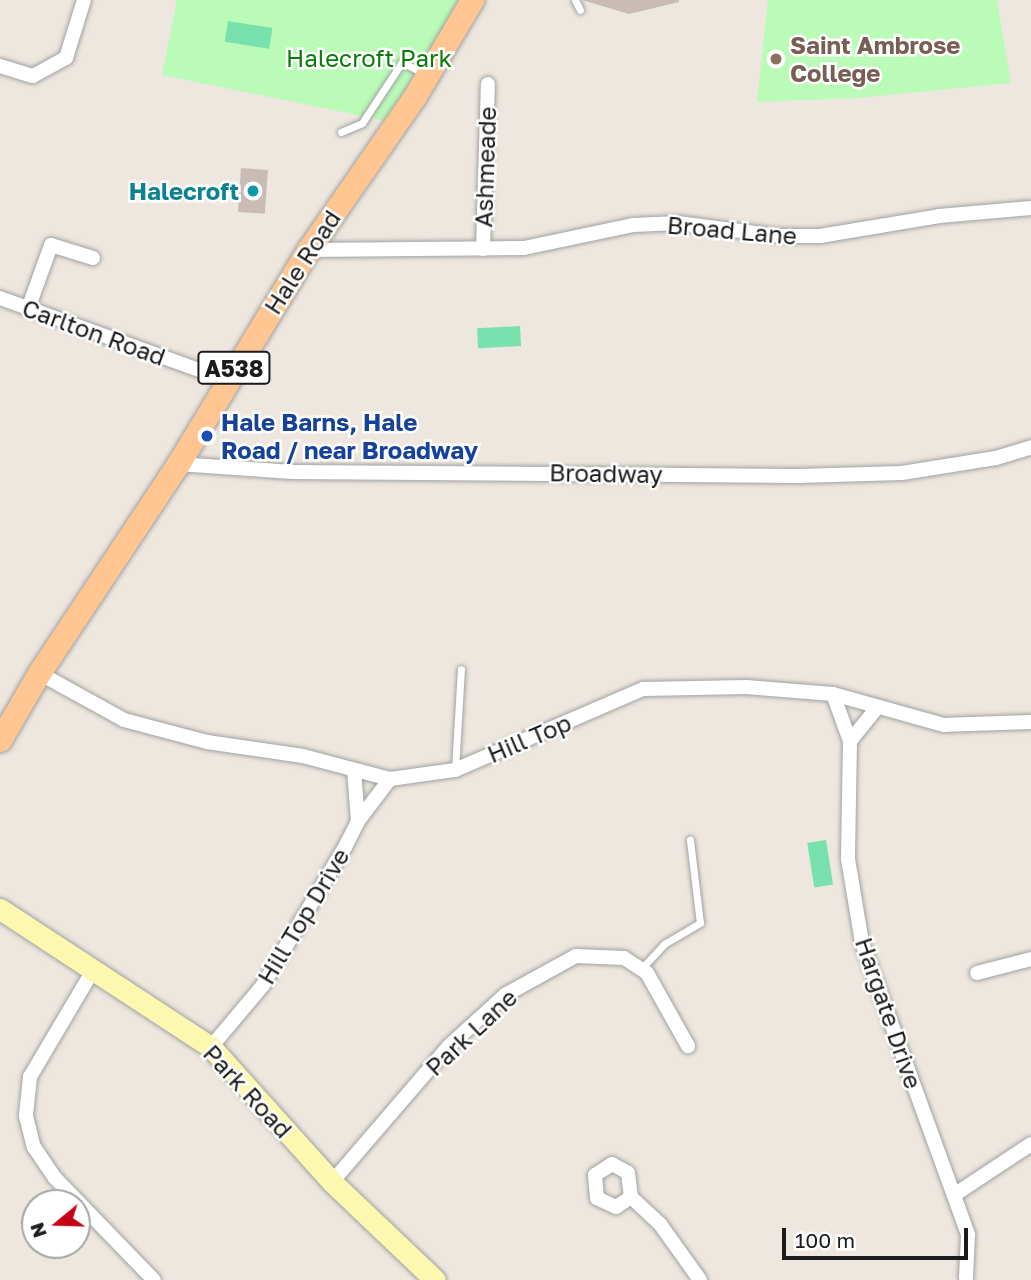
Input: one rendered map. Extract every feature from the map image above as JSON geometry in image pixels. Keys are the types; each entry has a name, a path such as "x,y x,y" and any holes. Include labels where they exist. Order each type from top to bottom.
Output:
{"main road":[{"name":"Hale Road","path":"0,740 39,673 178,464 308,250 426,75 472,0"},
{"name":"Park Road","path":"0,909 92,972 211,1047 332,1182 435,1280"}],"street":[{"path":"0,66 33,76 66,58 84,0"},
{"name":"Ashmeade","path":"483,249 488,84"},
{"name":"Broad Lane","path":"308,250 483,249 558,243 633,225 678,223 780,236 820,236 1031,208"},
{"path":"28,309 51,245 93,258"},
{"name":"Carlton Road","path":"0,298 227,380"},
{"name":"Broadway","path":"178,464 293,472 798,477 902,473 996,458 1031,447"},
{"name":"Hill Top","path":"39,673 124,720 207,742 303,756 390,779 455,770 643,689 746,687 833,694 876,709 944,725 1031,722"},
{"name":"Hargate Drive","path":"833,694 850,741 848,859 862,943 968,1235 966,1278"},
{"path":"850,741 876,709"},
{"name":"Hill Top Drive","path":"211,1047 263,985 358,821 354,770"},
{"path":"358,821 390,779"},
{"name":"Park Lane","path":"332,1182 449,1046 505,995 576,956 624,958 641,969"},
{"path":"977,973 1031,959"},
{"path":"641,969 664,1001 688,1046"},
{"path":"92,972 30,1077 26,1116 34,1147 55,1178 154,1280"},
{"path":"954,1195 1031,1144"},
{"path":"631,1197 660,1224 700,1280"}],"lane":[{"path":"575,0 580,10"},
{"path":"341,132 362,123 402,62 426,75"},
{"path":"455,770 461,669"},
{"path":"641,969 664,944 700,923 690,840"}],"green space":[{"name":"Halecroft Park","path":"177,0 472,0 397,123 162,75"},
{"path":"768,0 997,0 1011,83 857,98 757,102"},
{"path":"228,21 272,28 269,49 225,42"},
{"path":"520,326 521,346 478,348 477,328"},
{"path":"826,840 833,884 814,887 807,843"}],"building":[{"path":"582,0 679,0 679,2 629,14"},
{"name":"Halecroft","path":"241,168 268,170 265,214 238,212"}],"place":[{"name":"Saint Ambrose College","path":"776,59"},
{"name":"Halecroft","path":"253,191"},
{"name":"Hale Barns, Hale Road / near Broadway","path":"207,436"}]}
